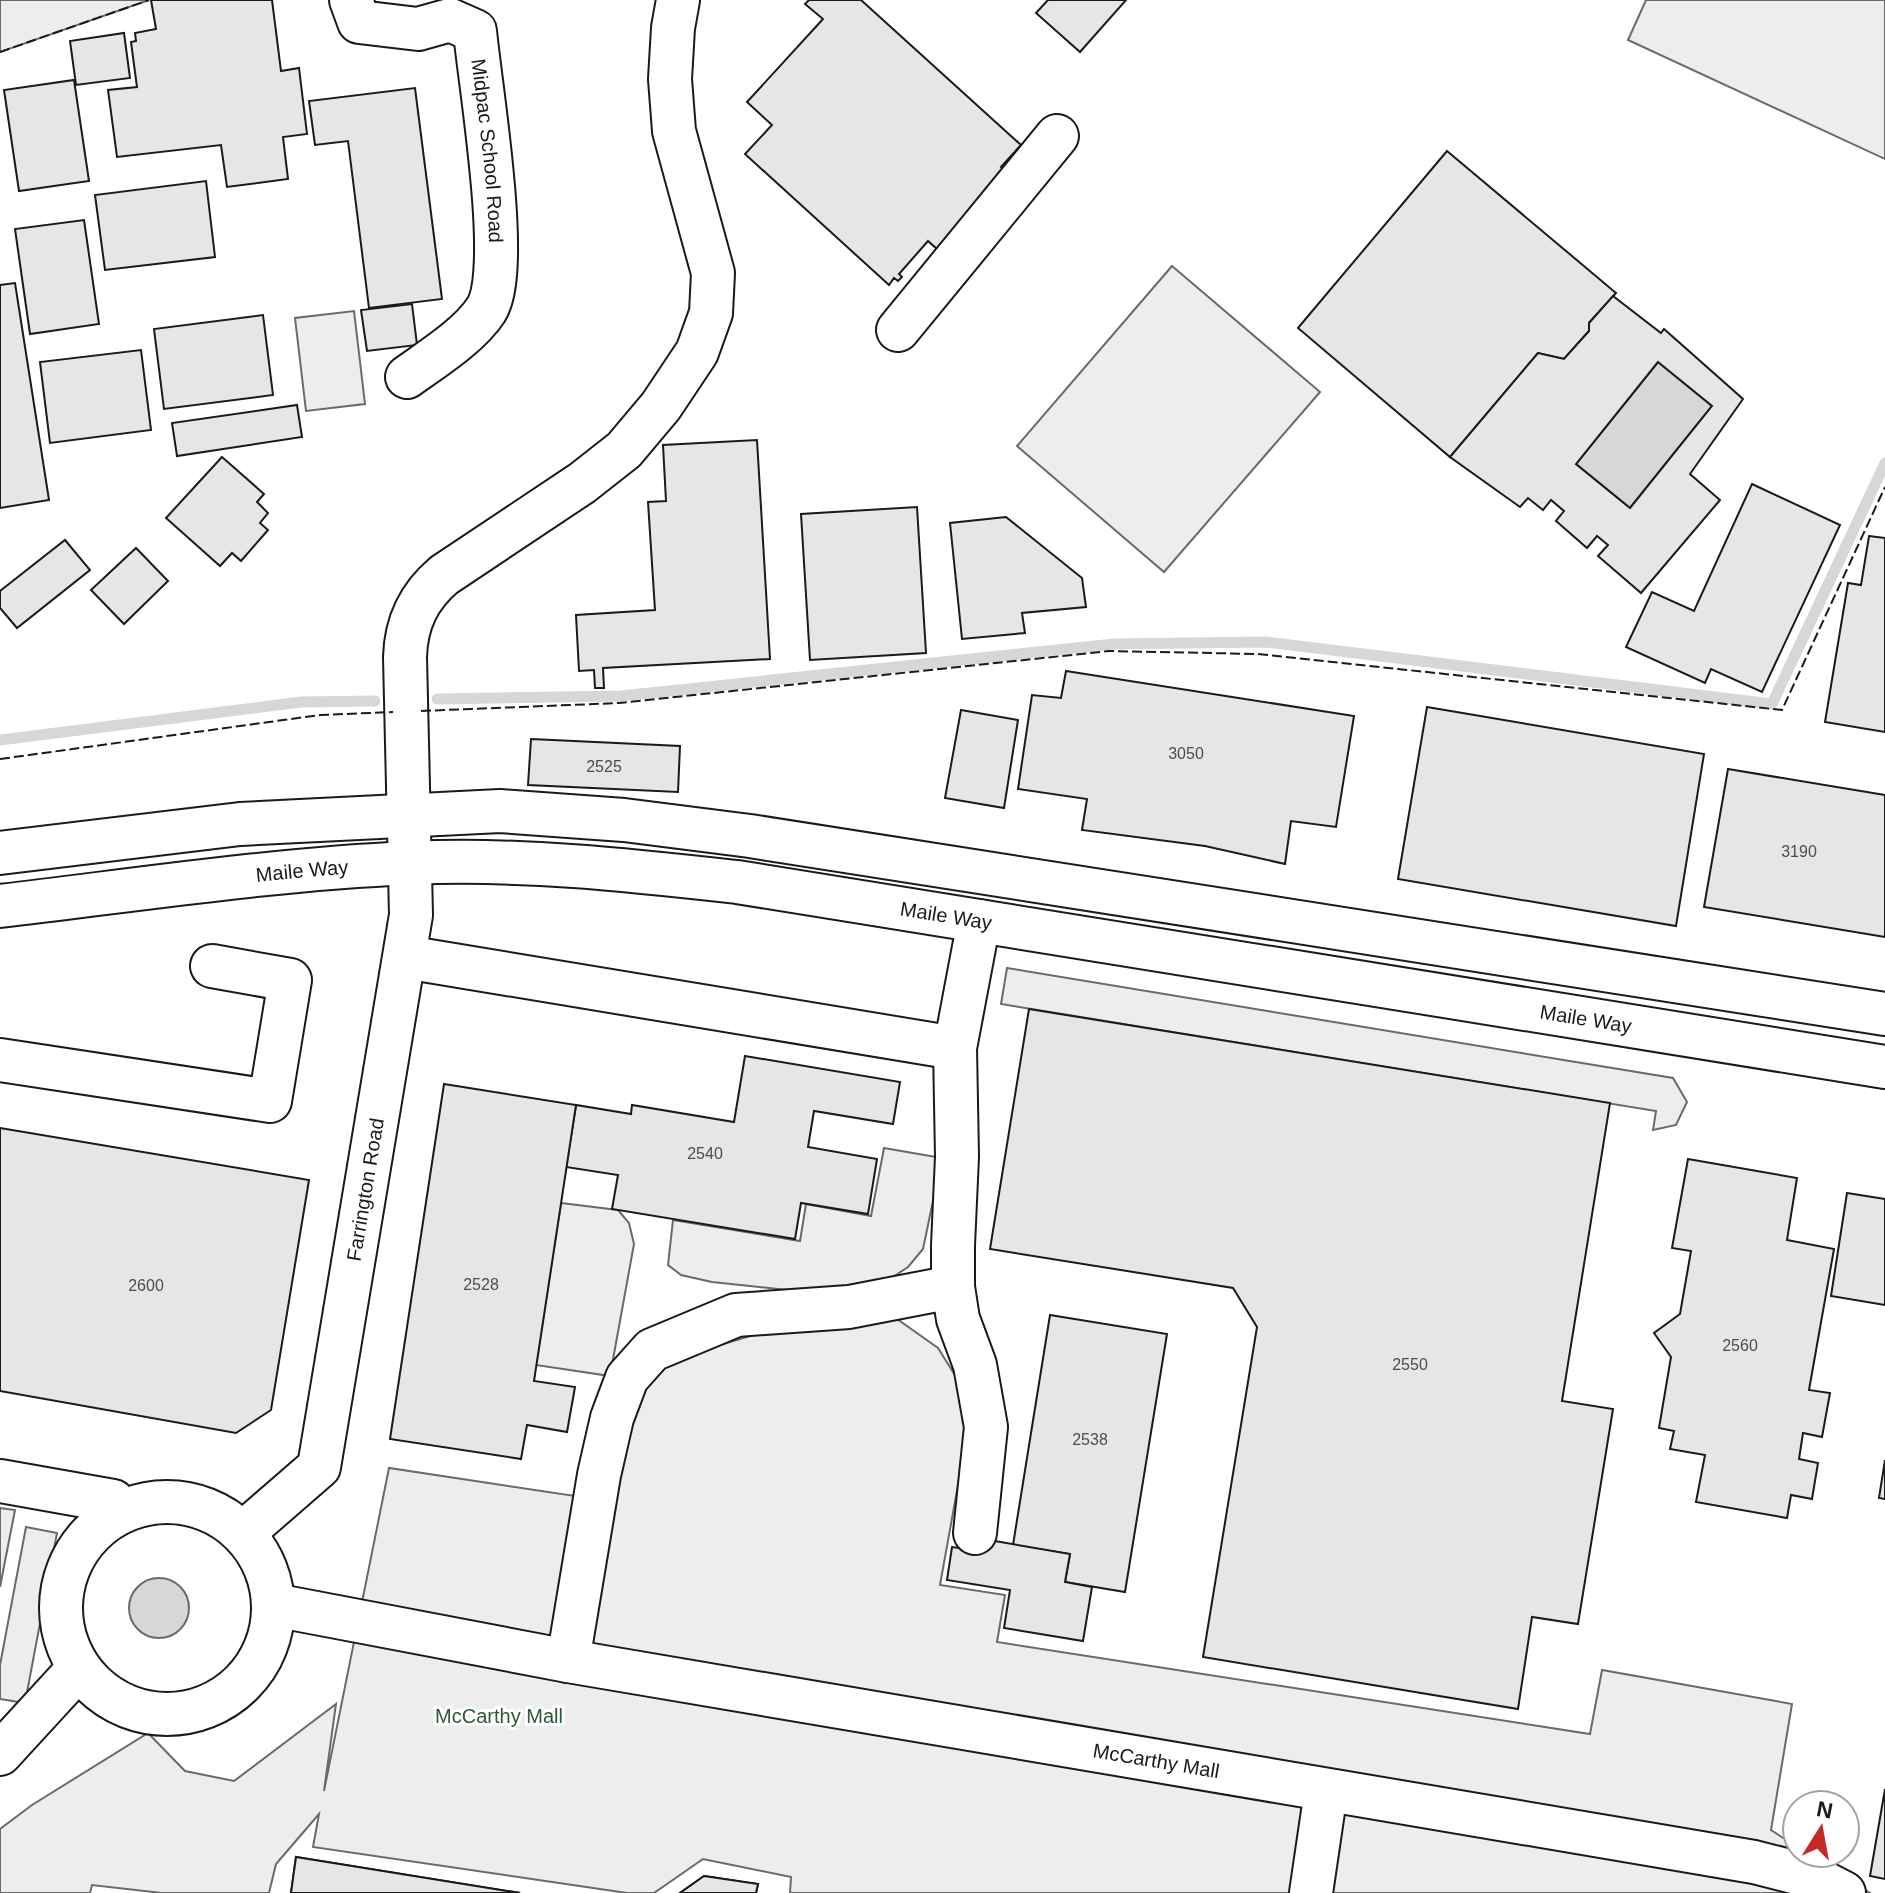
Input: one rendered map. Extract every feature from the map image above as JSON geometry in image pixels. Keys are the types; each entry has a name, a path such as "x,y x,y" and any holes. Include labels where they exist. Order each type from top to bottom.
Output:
{"street":[{"name":"Midpac School Road","path":"351,0 359,22 418,29 450,20 475,31 496,232 495,289 486,310 462,335 407,377"},
{"name":"Farrington Road","path":"243,1533 319,1467 411,915 405,643 412,617 424,594 444,575 582,483 624,450 670,394 706,333 713,273 674,131 670,79 678,0"},
{"path":"898,330 1057,136"},
{"path":"0,853 240,824 408,813 500,811 624,820 750,836 1885,1014"},
{"name":"Maile Way","path":"0,906 245,877 409,863 495,862 620,869 737,882 1885,1067"},
{"path":"975,1533 986,1427 975,1365 958,1319 953,1287 957,1157 955,1048 979,921"},
{"path":"405,957 955,1048"},
{"path":"0,1060 270,1101 290,980 212,966"},
{"path":"568,1661 599,1475 612,1418 627,1378 652,1350 736,1315 849,1307 953,1287"},
{"path":"0,1481 113,1501 120,1512"},
{"path":"152,1502 185,1503 216,1513 243,1533 259,1554 270,1579 274,1605 270,1637 257,1666 235,1690 208,1707 176,1714 144,1711 114,1700 79,1668 61,1621 62,1588 73,1557 93,1531 120,1512 152,1502"},
{"name":"McCarthy Mall","path":"274,1605 568,1661 1785,1868 1813,1877 1844,1893"},
{"path":"0,1754 79,1668"},
{"path":"1311,1893 1326,1791"}],"shaded area":[{"path":"0,0 149,0 0,52"},
{"path":"1646,0 1885,0 1885,159 1628,40"},
{"path":"1172,266 1320,392 1164,572 1017,446"},
{"path":"354,311 365,404 306,411 295,318"},
{"path":"1658,362 1712,406 1630,508 1576,464"},
{"path":"1007,968 1673,1078 1687,1102 1676,1125 1653,1130 1656,1111 1001,1004"},
{"path":"884,1148 942,1158 923,1249 908,1267 878,1287 815,1293 712,1282 681,1275 668,1265 673,1220 800,1241 806,1204 871,1216"},
{"path":"561,1203 618,1210 629,1223 634,1244 610,1376 536,1365"},
{"name":"McCarthy Mall","path":"845,1317 897,1319 938,1348 958,1380 967,1435 940,1585 1005,1595 997,1642 1590,1734 1602,1670 1792,1704 1771,1830 1781,1837 1781,1869 1832,1869 1870,1893 790,1893 791,1877 703,1859 654,1893 627,1893 313,1847 319,1814 276,1864 269,1893 162,1893 92,1885 90,1893 0,1893 0,1829 32,1805 148,1733 185,1771 234,1781 336,1704 324,1791 389,1468 588,1498 635,1397 663,1362 760,1333"},
{"path":"0,1508 15,1510 0,1587"},
{"path":"26,1527 57,1533 25,1703 0,1699 0,1665"},
{"path":"159,1578 171,1580 180,1587 187,1596 187,1620 180,1629 171,1636 159,1638 147,1636 138,1629 131,1620 129,1608 131,1596 138,1587 147,1580"}],"building":[{"path":"151,0 272,0 281,71 299,68 307,134 283,137 288,179 227,187 221,145 117,157 108,90 137,87 131,42 136,41 135,33 156,29"},
{"path":"809,0 861,0 1021,145 1001,167 1008,173 937,249 928,241 899,274 902,277 898,281 894,278 889,285 745,154 772,125 747,102 823,19 805,4"},
{"path":"1048,0 1126,0 1080,52 1036,13"},
{"path":"124,33 130,78 76,85 70,41"},
{"path":"74,80 89,181 19,191 4,90"},
{"path":"415,88 442,299 369,308 348,141 315,145 309,101"},
{"path":"1447,151 1616,293 1589,323 1589,331 1564,359 1538,353 1450,457 1298,328"},
{"path":"206,181 215,257 105,270 95,195"},
{"path":"84,220 99,324 30,334 15,229"},
{"path":"15,283 49,500 0,508 0,285"},
{"path":"1613,296 1661,333 1664,329 1743,399 1690,474 1720,500 1641,593 1598,556 1608,545 1597,536 1587,548 1556,521 1564,511 1551,500 1543,510 1528,498 1520,507 1450,457 1538,353 1564,359 1589,331 1589,323","holes":["1658,362 1712,406 1630,508 1576,464"]},
{"path":"412,304 417,345 367,351 361,310"},
{"path":"263,315 273,395 164,409 154,329"},
{"path":"141,350 151,430 50,443 40,362"},
{"path":"297,405 302,437 177,456 172,423"},
{"path":"757,440 770,659 603,668 604,688 595,688 594,670 579,671 576,615 655,610 648,502 666,501 663,445"},
{"path":"222,457 264,494 257,502 268,513 260,523 268,530 241,561 232,553 220,566 166,518"},
{"path":"1752,484 1840,525 1762,692 1711,669 1705,683 1626,647 1652,592 1694,611"},
{"path":"917,507 926,653 810,660 801,514"},
{"path":"1006,517 1082,578 1086,607 1022,613 1025,633 962,639 950,523"},
{"path":"1869,536 1885,538 1885,732 1825,722 1848,583 1861,585"},
{"path":"65,540 90,570 17,628 0,608 0,591"},
{"path":"136,548 168,581 124,624 91,590"},
{"path":"1066,671 1354,716 1336,827 1291,821 1285,864 1205,846 1082,830 1087,799 1018,789 1032,695 1061,698"},
{"path":"1427,707 1704,754 1676,926 1398,879"},
{"path":"961,710 1018,720 1004,808 945,798"},
{"path":"531,739 680,746 678,792 528,785"},
{"path":"1728,769 1885,795 1885,937 1704,907"},
{"path":"1029,1009 1610,1103 1562,1401 1613,1409 1578,1624 1532,1617 1518,1709 1203,1657 1257,1327 1233,1288 990,1249"},
{"path":"745,1056 900,1082 893,1124 814,1111 808,1147 877,1159 868,1214 801,1203 795,1239 612,1209 618,1175 566,1167 576,1105 631,1114 632,1105 734,1122"},
{"path":"444,1084 576,1105 534,1381 575,1387 567,1432 527,1425 521,1459 390,1439"},
{"path":"0,1128 309,1180 271,1410 236,1433 0,1391"},
{"path":"1688,1159 1797,1178 1787,1240 1834,1249 1809,1390 1830,1393 1822,1437 1803,1433 1799,1459 1818,1463 1812,1499 1791,1495 1787,1518 1696,1502 1705,1455 1670,1449 1674,1431 1659,1428 1671,1357 1654,1333 1680,1314 1691,1251 1672,1248"},
{"path":"1847,1193 1885,1199 1885,1305 1831,1296"},
{"path":"1050,1315 1167,1334 1125,1592 1065,1582 1070,1554 1013,1545"},
{"path":"1885,1460 1885,1499 1879,1498"},
{"path":"983,1539 1070,1554 1065,1582 1092,1587 1083,1641 1004,1628 1010,1590 947,1580 952,1547 982,1551"},
{"path":"1885,1789 1885,1879 1870,1876"},
{"path":"296,1857 520,1893 291,1893"},
{"path":"296,1857 520,1893 291,1893"},
{"path":"704,1876 758,1884 756,1893 680,1893"},
{"path":"704,1876 758,1884 756,1893 680,1893"}],"waterway":[{"path":"437,699 621,696 1114,644 1266,642 1772,704 1885,463"},
{"path":"0,740 301,702 375,701"}],"fence":[{"path":"0,52 149,0"},
{"path":"421,711 619,703 1109,651 1258,654 1782,710 1885,487"},
{"path":"0,759 320,715 393,712"}]}
